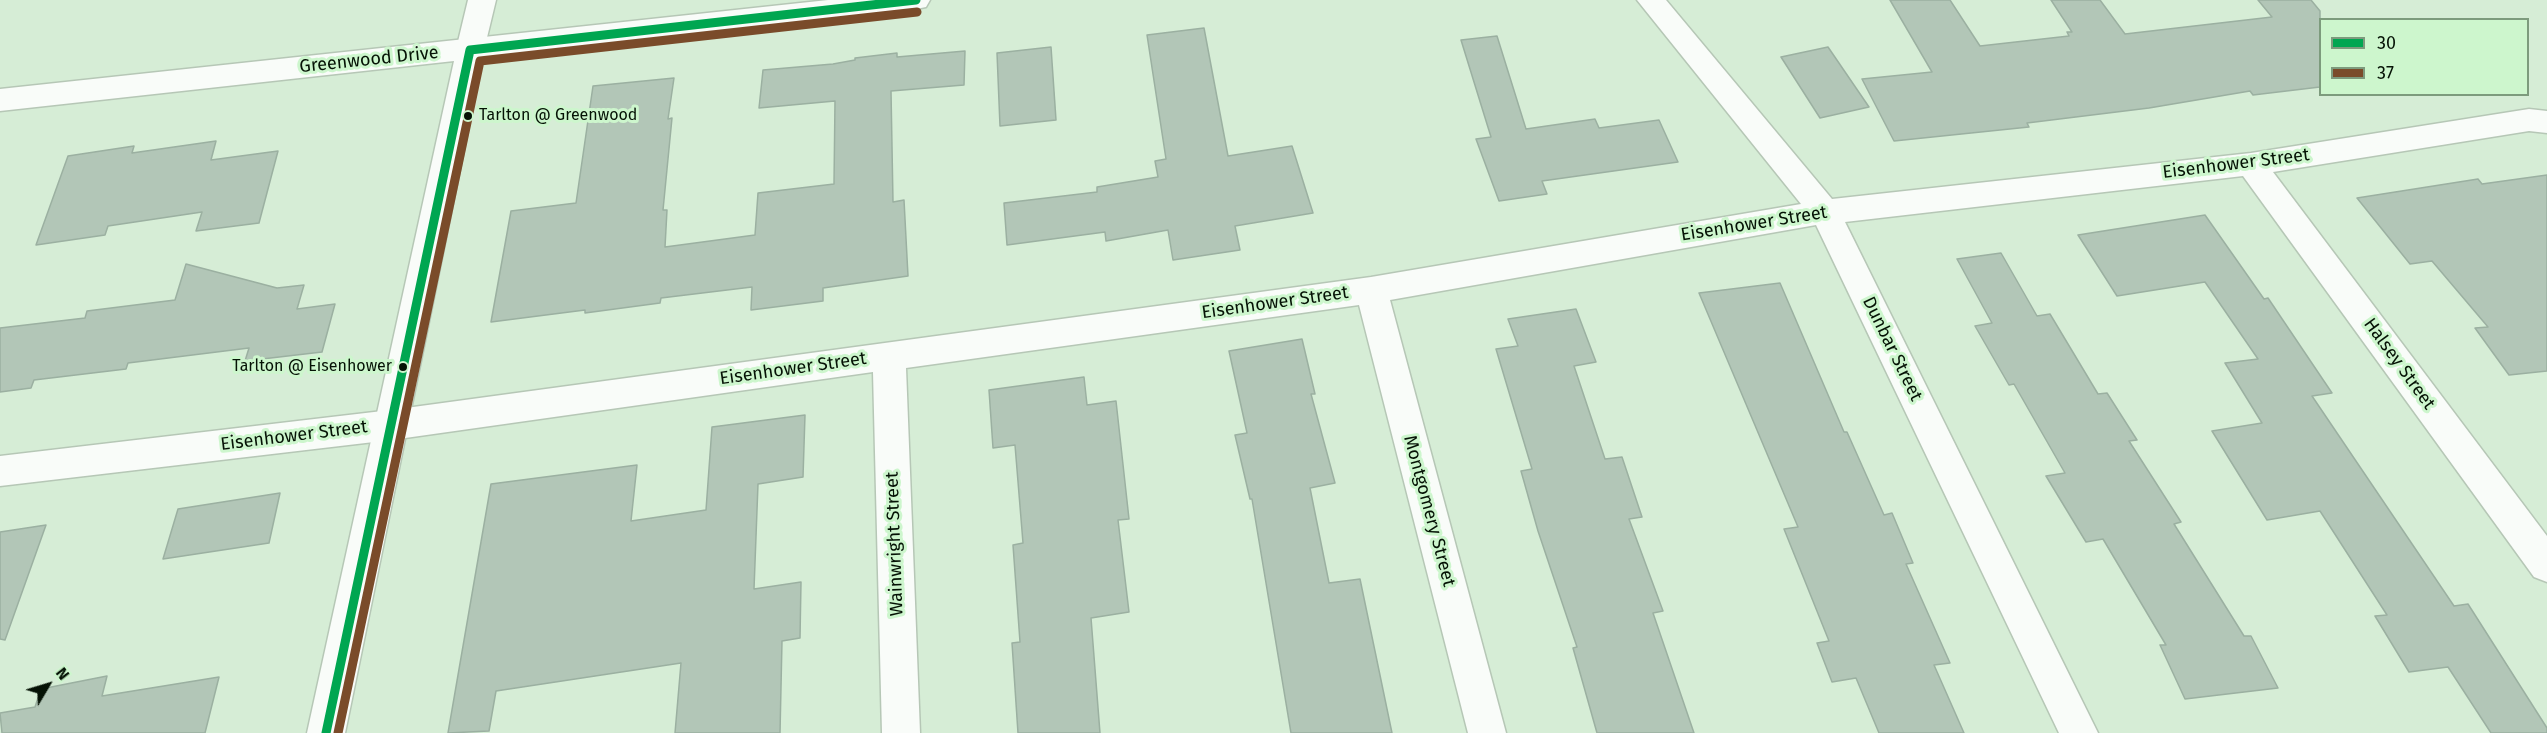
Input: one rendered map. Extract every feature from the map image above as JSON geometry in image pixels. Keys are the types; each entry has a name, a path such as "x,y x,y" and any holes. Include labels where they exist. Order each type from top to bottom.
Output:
{"street":[{"path":"326,733 482,0"},
{"name":"Greenwood Drive","path":"0,99 916,0"},
{"name":"Dunbar Street","path":"1651,0 1825,212 2079,733"},
{"name":"Eisenhower Street","path":"0,471 391,425 1371,290 1825,212 2251,164 2529,120 2547,122"},
{"name":"Halsey Street","path":"2251,164 2547,565"},
{"name":"Montgomery Street","path":"1371,290 1487,733"},
{"name":"Wainwright Street","path":"889,355 901,733"}],"building":[{"path":"1890,0 1950,0 1980,46 2069,36 2067,32 2072,32 2051,0 2100,0 2125,34 2272,17 2258,0 2311,0 2320,11 2319,87 2253,95 2250,91 2149,108 2027,123 2029,127 1894,141 1862,79 1932,72"},
{"path":"1204,28 1228,156 1292,146 1313,213 1235,226 1240,250 1173,260 1168,230 1106,241 1105,232 1007,245 1004,203 1097,192 1097,187 1158,177 1155,161 1166,159 1147,35"},
{"path":"1497,36 1526,129 1595,119 1599,128 1659,120 1678,162 1542,181 1547,194 1499,201 1476,139 1491,137 1461,40"},
{"path":"1051,47 1056,120 1000,126 997,53"},
{"path":"1828,47 1869,107 1820,118 1781,57"},
{"path":"965,51 964,85 891,91 893,202 904,200 908,276 823,288 823,301 751,310 752,287 661,298 660,303 491,322 511,211 576,203 593,86 674,78 668,119 672,118 663,210 667,210 665,247 755,235 758,193 834,184 835,101 759,108 763,70 833,64 855,60 855,58 897,53 897,57"},
{"path":"216,141 211,160 278,151 259,223 196,231 202,212 108,226 105,235 36,245 68,156 134,146 132,153"},
{"path":"2547,175 2547,371 2509,375 2475,328 2488,327 2432,261 2410,264 2357,198 2478,179 2482,184"},
{"path":"2205,215 2264,299 2268,298 2332,393 2312,396 2454,606 2468,604 2547,728 2547,733 2491,733 2448,667 2409,672 2375,616 2387,615 2320,511 2267,520 2212,431 2262,423 2225,363 2258,359 2205,282 2117,296 2078,235"},
{"path":"2001,253 2037,316 2050,314 2098,394 2107,393 2137,440 2129,441 2181,522 2174,524 2244,636 2251,636 2278,688 2185,699 2160,645 2166,645 2103,539 2086,542 2046,476 2065,473 2014,384 2009,385 1975,326 1992,323 1957,259"},
{"path":"186,264 277,288 304,285 297,309 335,304 322,352 245,361 249,348 128,363 126,369 34,380 31,388 0,392 0,328 85,318 87,311 175,300"},
{"path":"1780,283 1844,432 1847,432 1884,515 1892,513 1913,563 1906,564 1950,663 1934,665 1964,733 1879,733 1856,678 1832,682 1817,643 1829,641 1784,529 1798,527 1699,293"},
{"path":"1576,309 1596,362 1574,366 1605,459 1622,457 1642,517 1629,519 1663,611 1653,613 1694,733 1597,733 1573,648 1577,647 1538,531 1521,471 1532,469 1496,349 1518,346 1508,319"},
{"path":"1302,339 1315,394 1311,394 1335,483 1310,488 1329,583 1360,579 1392,733 1291,733 1252,499 1250,499 1235,435 1247,433 1229,351"},
{"path":"1084,377 1087,405 1116,401 1129,519 1118,520 1129,612 1091,618 1100,733 1018,733 1012,643 1020,642 1013,545 1023,543 1015,445 993,448 989,390"},
{"path":"805,415 803,477 758,484 754,589 801,582 800,638 782,641 780,733 675,733 681,663 496,691 489,731 448,733 491,484 637,465 631,521 706,510 712,427"},
{"path":"280,493 269,543 163,559 178,509"},
{"path":"46,525 5,640 0,639 0,532"},
{"path":"107,676 102,696 219,677 205,733 2,733 0,713 35,707 41,689"}],"transit line":[{"name":"30","path":"326,733 470,50 916,0"},
{"name":"37","path":"338,733 480,61 917,12"}],"place":[{"name":"Tarlton @ Greenwood","path":"468,116"},
{"name":"Tarlton @ Eisenhower","path":"403,367"}]}
